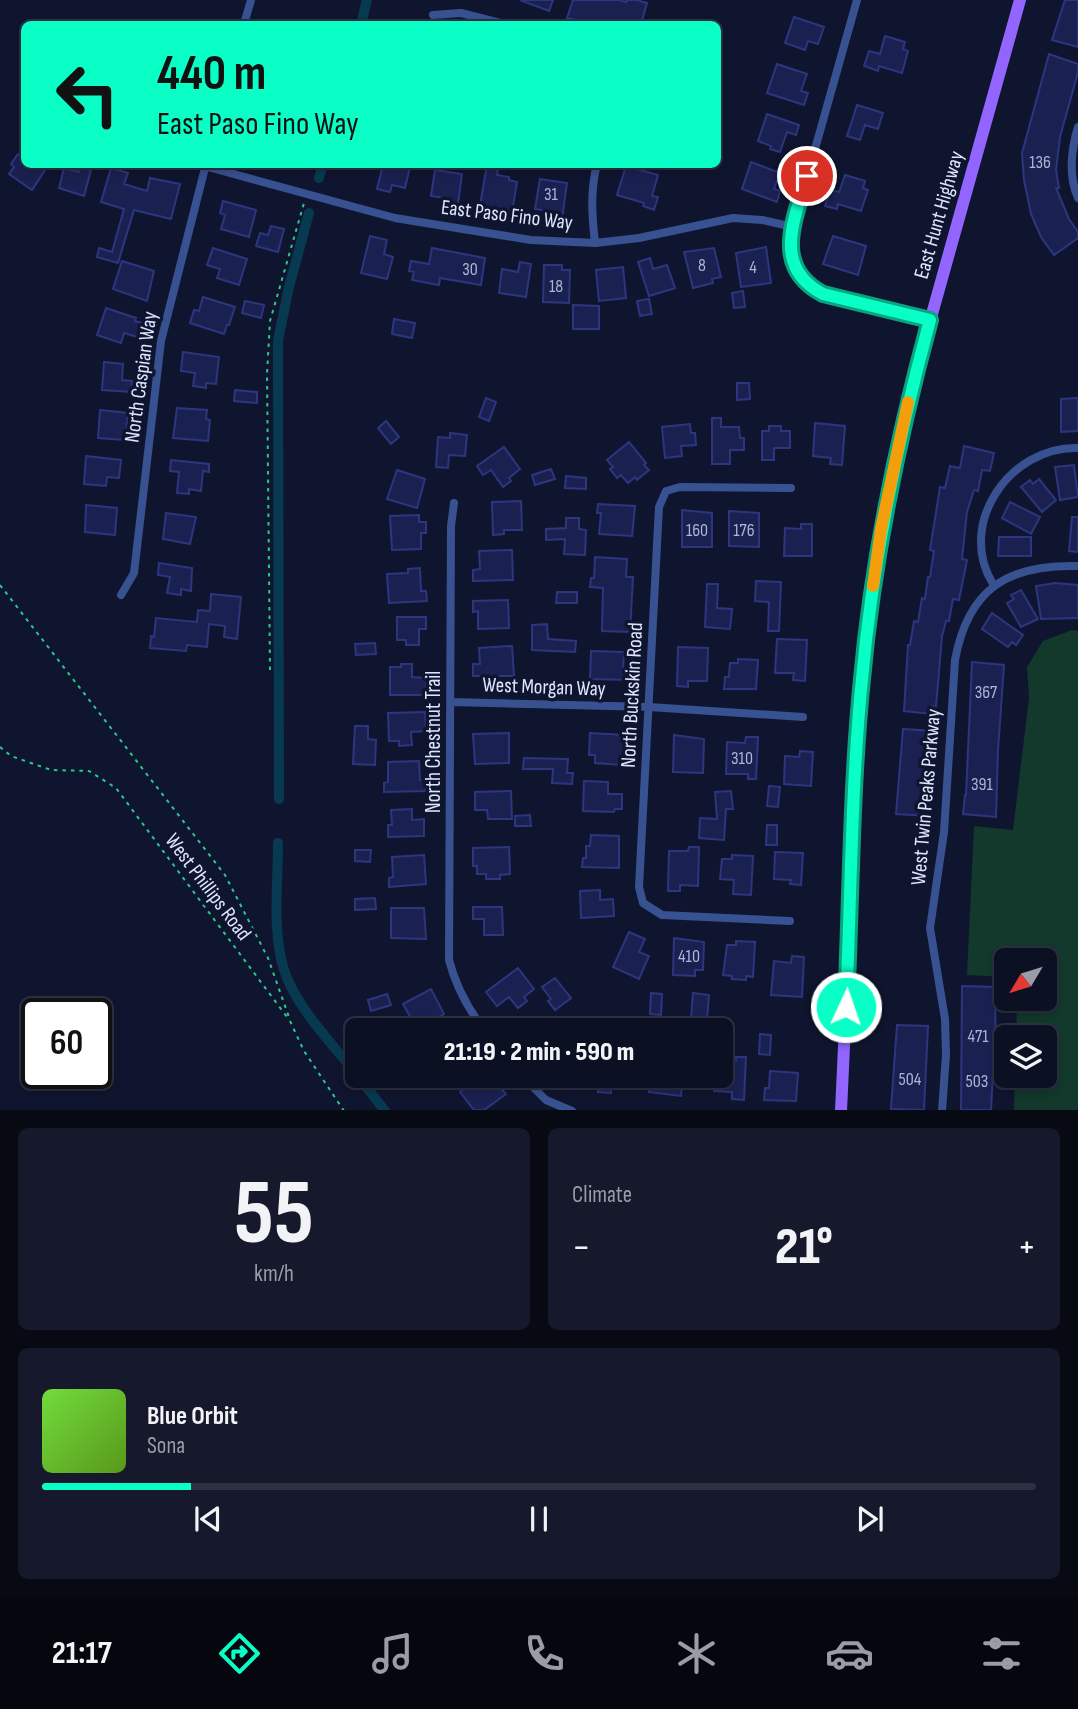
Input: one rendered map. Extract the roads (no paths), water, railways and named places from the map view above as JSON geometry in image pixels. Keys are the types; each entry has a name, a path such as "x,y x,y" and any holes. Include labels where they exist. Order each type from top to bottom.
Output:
{"main road":[{"name":"East Hunt Highway","path":"841,1110 860,708 881,529 895,458 930,320 1020,0"}],"street":[{"path":"245,21 251,0"},
{"path":"856,0 793,227 790,257 797,273 808,286 823,294 930,320"},
{"path":"433,15 461,13 492,21"},
{"path":"1078,127 1072,148 1072,170 1078,198"},
{"name":"North Caspian Way","path":"121,595 134,573 161,341 202,168"},
{"name":"East Paso Fino Way","path":"213,168 395,218 531,240 596,243 639,238 733,218 762,220 793,227"},
{"path":"596,168 592,186 592,218 596,243"},
{"path":"1078,448 1050,452 1028,460 1012,473 986,510 981,534 981,554 993,584 1015,574 1039,568 1078,566"},
{"name":"North Buckskin Road","path":"790,920 662,915 643,903 639,887 659,507 666,491 680,487 792,488"},
{"name":"North Chestnut Trail","path":"454,503 451,526 449,960 454,981 475,1018"},
{"name":"West Twin Peaks Parkway","path":"942,1110 946,1054 945,1019 930,928 944,832 959,638 978,603 993,584"},
{"name":"West Morgan Way","path":"450,702 649,708 803,717"},
{"path":"534,1088 545,1100 570,1110"}],"waterway":[{"path":"362,21 367,0"},
{"path":"319,178 322,168"},
{"path":"279,799 278,340 309,213"},
{"path":"278,843 277,930 282,963 293,991 309,1016 345,1060"},
{"path":"367,1088 384,1110"}]}
